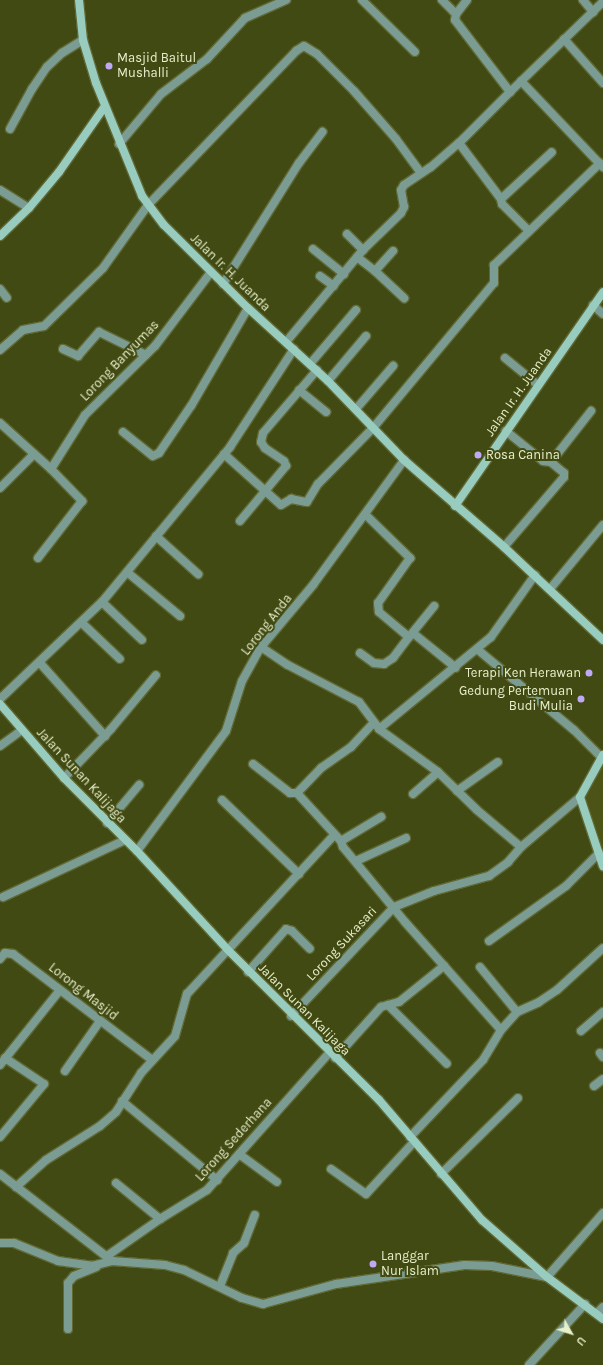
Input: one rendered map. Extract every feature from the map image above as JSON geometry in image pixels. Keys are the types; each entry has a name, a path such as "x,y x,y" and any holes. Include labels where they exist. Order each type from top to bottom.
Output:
{"street":[{"name":"Jalan Ir. H. Juanda","path":"79,0 83,40 88,63 119,144 148,205 164,225 248,308 356,408 404,460 455,506 504,546 535,574 603,640"},
{"path":"119,144 161,94 208,59 245,18 286,0"},
{"path":"362,0 415,52"},
{"path":"442,0 456,14"},
{"path":"467,0 456,14 456,22 510,92"},
{"path":"584,0 593,12"},
{"path":"286,342 363,250 401,213 404,207 402,187 421,174 459,143 603,2"},
{"path":"564,39 601,78"},
{"path":"10,130 32,89 48,67 62,53 83,40"},
{"path":"0,350 23,330 42,327 103,268 148,205 296,51 304,46 317,54 354,91 396,140 421,174"},
{"path":"224,454 281,505 291,499 307,502 318,484 373,428 494,283 494,265 601,165 521,81"},
{"path":"0,236 29,208 59,172 105,106"},
{"path":"223,284 299,163 322,132"},
{"path":"459,143 501,199 502,204 529,232"},
{"path":"501,199 552,152"},
{"path":"0,190 29,208"},
{"path":"347,234 363,250"},
{"path":"313,249 344,274"},
{"path":"375,271 393,251"},
{"path":"357,257 375,271 404,298"},
{"name":"Lorong Banyumas","path":"51,469 85,415 146,355 211,272"},
{"path":"320,276 334,286"},
{"path":"0,290 8,298"},
{"name":"Jalan Ir. H. Juanda","path":"455,506 603,292"},
{"path":"593,305 603,314"},
{"path":"123,432 153,456 159,453 191,406 248,308"},
{"path":"240,521 285,470 286,464 265,448 261,437 299,390 313,367 356,310"},
{"path":"63,349 78,356 98,332 146,355"},
{"path":"328,381 366,336"},
{"path":"0,699 40,663 102,602 224,454 294,349"},
{"path":"505,358 538,385"},
{"path":"356,408 393,366"},
{"path":"299,390 326,412"},
{"path":"551,462 591,411"},
{"path":"0,423 51,469 82,501 38,558"},
{"path":"504,546 563,481 564,473 551,462 544,461 506,431"},
{"path":"0,488 34,454"},
{"name":"Lorong Anda","path":"136,851 226,731 242,681 262,647 313,585 404,460"},
{"path":"366,514 410,558 376,606 379,612 456,668"},
{"path":"550,589 603,525"},
{"path":"156,536 198,574"},
{"path":"127,572 180,616"},
{"path":"253,764 290,793 297,793 322,768 351,747 376,726 456,668 491,637 535,574"},
{"path":"102,602 142,640"},
{"path":"360,653 374,664 384,664 393,658 434,606"},
{"path":"82,623 120,659"},
{"path":"262,647 288,664 359,702 376,726 438,772 457,791 521,847"},
{"path":"394,907 434,891 489,876 508,862 521,847 580,797 602,757 574,730 477,649"},
{"path":"40,663 105,736"},
{"path":"64,778 105,736 156,674"},
{"name":"Jalan Sunan Kalijaga","path":"0,704 64,778 136,851 248,972 291,1016 379,1100 482,1220 547,1277 586,1304 600,1316"},
{"path":"0,746 22,730"},
{"path":"457,791 498,762"},
{"path":"413,794 438,772"},
{"path":"107,823 139,785"},
{"path":"297,793 338,838 444,966 501,1030"},
{"path":"580,797 603,866"},
{"path":"222,800 299,874"},
{"path":"16,1187 46,1160 110,1118 152,1060 175,1036 187,994 299,874 338,838 381,817"},
{"path":"356,861 406,838"},
{"path":"3,897 125,840"},
{"path":"489,941 566,886 599,853"},
{"name":"Lorong Sukasari","path":"291,1016 394,907"},
{"path":"248,972 286,929 292,931 310,950"},
{"path":"331,1170 366,1194 483,1060 501,1030 517,1012 540,1002 557,990 603,948"},
{"name":"Lorong Masjid","path":"0,959 9,952 152,1060"},
{"name":"Lorong Sederhana","path":"110,1259 160,1219 194,1199 217,1180 332,1056 375,1013 388,1005 399,1002 444,966"},
{"path":"480,966 517,1012"},
{"path":"0,1137 44,1084 2,1063 60,990"},
{"path":"388,1005 447,1064"},
{"path":"581,1031 603,1012"},
{"path":"65,1071 100,1021"},
{"path":"594,1086 603,1079"},
{"path":"441,1174 518,1098"},
{"path":"122,1101 217,1180"},
{"path":"240,1154 277,1182"},
{"path":"0,1174 110,1259 165,1265 184,1270 220,1286 242,1298 263,1304 348,1282 465,1265 492,1266 547,1277 603,1213"},
{"path":"116,1183 160,1219"},
{"path":"220,1286 233,1253 244,1243 255,1216"},
{"path":"0,1243 14,1243 58,1261 102,1265"},
{"path":"68,1329 68,1283 71,1278 102,1265 110,1259"},
{"path":"529,1365 586,1304"},
{"path":"600,1316 603,1307"}],"shaded area":[{"path":"603,765 603,854 583,802 585,790"}],"place":[{"name":"Masjid Baitul Mushalli","path":"109,66"},
{"name":"Rosa Canina","path":"478,455"},
{"name":"Terapi Ken Herawan","path":"589,673"},
{"name":"Gedung Pertemuan Budi Mulia","path":"581,699"},
{"name":"Langgar Nur Islam","path":"373,1264"}]}
